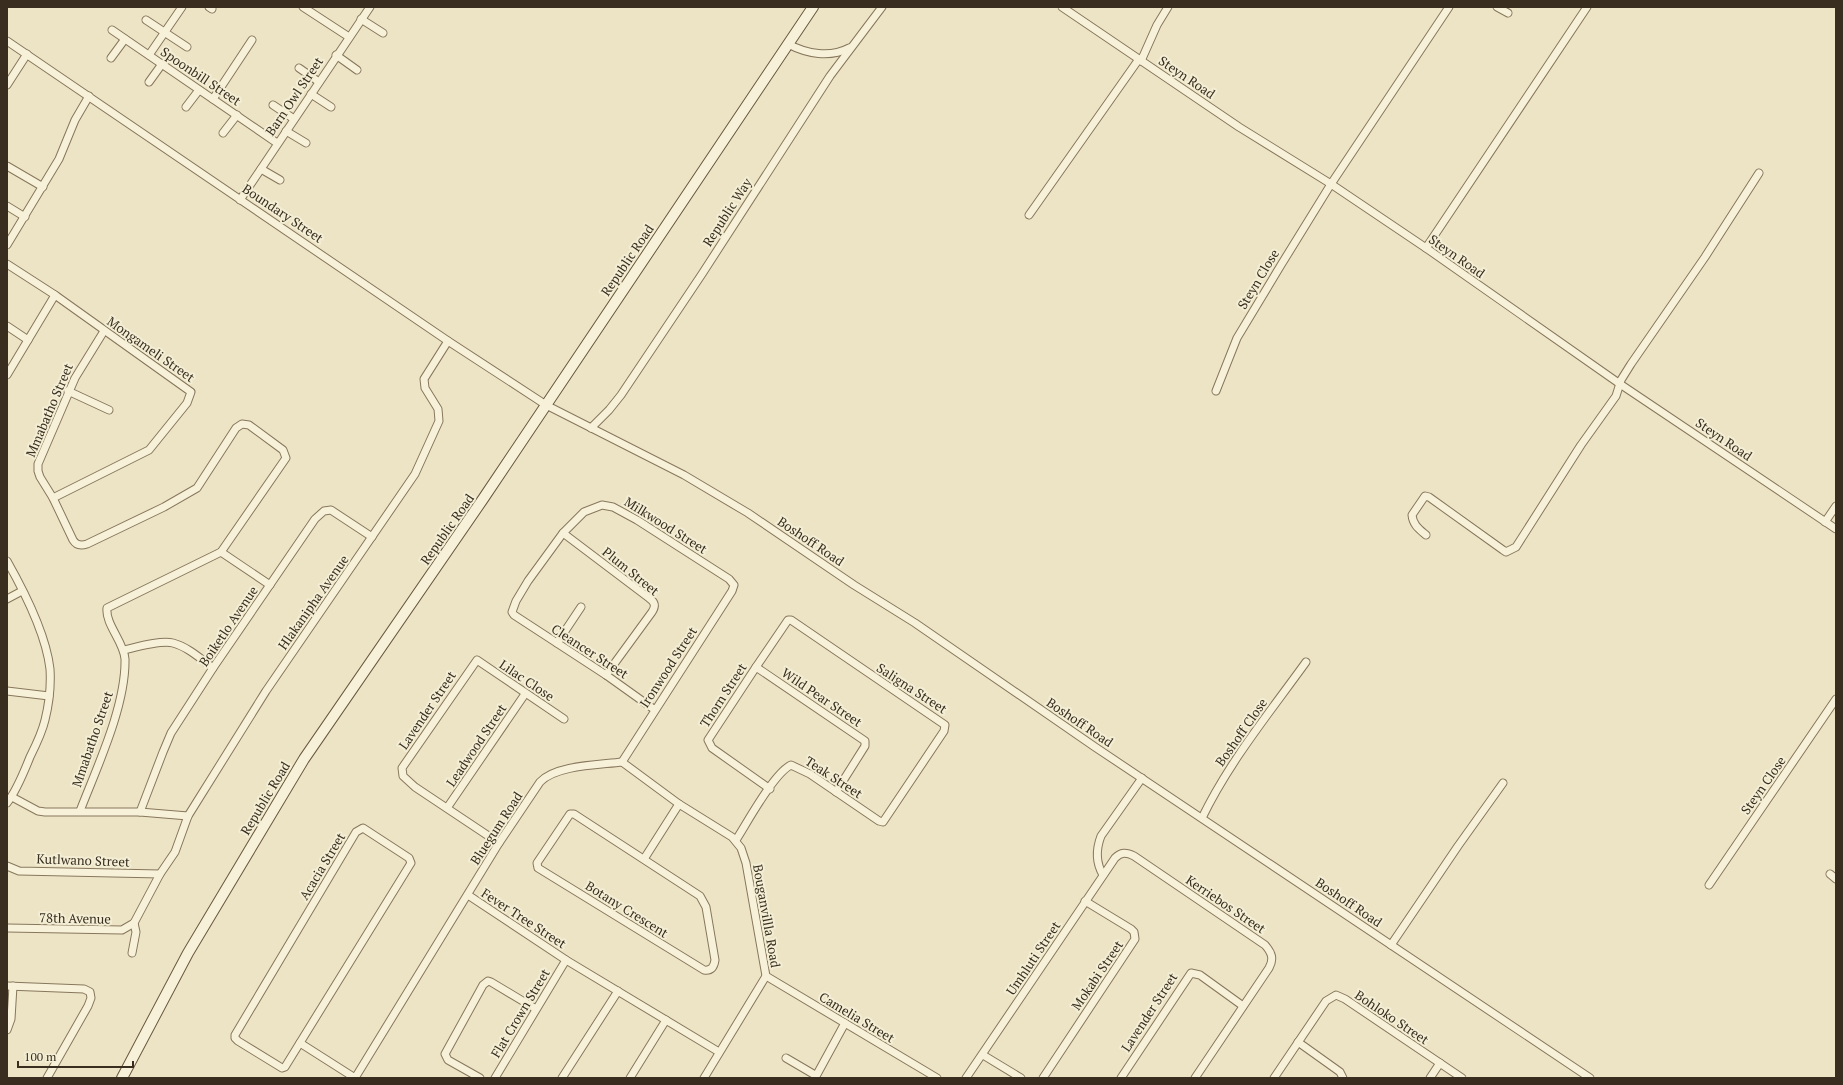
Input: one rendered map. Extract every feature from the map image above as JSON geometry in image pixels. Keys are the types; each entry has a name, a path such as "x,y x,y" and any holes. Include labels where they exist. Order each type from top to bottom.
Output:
{"street":[{"path":"149,55 182,7"},
{"path":"303,7 348,37"},
{"name":"Barn Owl Street","path":"240,200 348,37 370,7"},
{"name":"Republic Road","path":"122,1078 188,953 304,759 483,499 813,7"},
{"name":"Republic Way","path":"591,428 612,406 661,336 830,76 882,7"},
{"name":"Steyn Road","path":"1062,7 1238,127 1331,184 1426,248 1620,384 1836,529"},
{"path":"1029,215 1140,60 1157,25 1168,7"},
{"name":"Steyn Close","path":"1216,391 1237,338 1331,184 1449,7"},
{"path":"1497,7 1508,13"},
{"path":"1426,248 1587,7"},
{"path":"361,19 383,33"},
{"path":"146,20 187,47"},
{"name":"Spoonbill Street","path":"112,30 277,143"},
{"path":"111,58 125,39"},
{"path":"214,99 252,40"},
{"name":"Boundary Street","path":"7,41 448,341 546,405"},
{"path":"788,44 800,49 826,54 850,48"},
{"path":"7,85 27,54"},
{"path":"336,55 357,70"},
{"path":"149,82 162,64"},
{"path":"299,68 319,82"},
{"path":"186,107 199,90"},
{"path":"311,94 331,107"},
{"path":"7,245 59,159 75,120 89,96"},
{"path":"273,105 294,119"},
{"path":"224,133 237,115"},
{"path":"286,130 306,143"},
{"path":"7,166 43,187"},
{"path":"260,169 280,180"},
{"path":"1426,535 1412,521 1412,515 1425,496 1429,497 1506,552 1516,546 1581,445 1616,396 1620,384 1634,359 1711,247 1759,173"},
{"path":"7,206 25,216"},
{"name":"Mongameli Street","path":"7,264 55,295 104,331 190,390 191,397 149,450 53,498"},
{"path":"7,375 55,295"},
{"path":"7,326 28,340"},
{"name":"Mmabatho Street","path":"80,811 117,711 124,677 124,650 106,609 221,552 286,458 283,450 245,424 240,425 236,428 198,486 192,492 87,544 82,545 76,543 73,540 53,498 38,474 38,464 68,391 81,366 104,331"},
{"name":"Hlakanipha Avenue","path":"160,874 175,852 188,816 280,670 411,480 433,437 439,421 439,413 425,388 424,379 448,341"},
{"path":"68,391 109,410"},
{"name":"Boshoff Road","path":"546,405 699,482 733,503 854,585 915,623 1142,778 1590,1078"},
{"name":"Milkwood Street","path":"512,613 513,607 521,594 563,533 587,511 598,506 613,507 637,520 729,579 734,586"},
{"path":"1825,522 1836,506"},
{"name":"Boiketlo Avenue","path":"140,812 169,738 213,668 315,519 324,511 334,512 372,537"},
{"name":"Plum Street","path":"563,533 654,603 652,612 606,675"},
{"path":"221,552 270,585"},
{"path":"7,561 36,621 47,655 50,677 49,696 42,729 9,800 42,812 140,812 188,816"},
{"name":"Ironwood Street","path":"622,762 734,586"},
{"path":"7,599 22,591"},
{"path":"557,644 581,607"},
{"name":"Cleancer Street","path":"512,613 606,675 655,710"},
{"name":"Thorn Street","path":"770,789 714,750 708,742 709,738 789,619"},
{"name":"Saligna Street","path":"789,619 945,725 944,731 883,822"},
{"path":"124,650 162,643 173,643 185,649 213,668"},
{"name":"Lilac Close","path":"476,660 564,719"},
{"name":"Lavender Street","path":"448,808 415,787 402,774 402,768 476,660"},
{"name":"Boshoff Close","path":"1202,818 1210,800 1231,767 1306,662"},
{"name":"Wild Pear Street","path":"756,667 865,741 865,746 836,792"},
{"path":"7,691 49,696"},
{"name":"Leadwood Street","path":"448,808 525,694"},
{"name":"Steyn Close","path":"1710,885 1836,698"},
{"path":"622,762 679,804 736,840"},
{"name":"Bluegum Road","path":"355,1078 499,843 537,787 547,776 559,771 622,762"},
{"name":"Teak Street","path":"736,840 770,789 785,769 792,765 883,822"},
{"path":"1103,875 1098,864 1097,857 1101,836 1142,778"},
{"path":"1391,945 1503,783"},
{"path":"644,859 679,804"},
{"path":"448,808 499,843"},
{"name":"Botany Crescent","path":"571,813 644,859 697,894 703,900 706,907 714,960 714,965 711,969 704,970 538,868 537,865 567,816 571,813"},
{"name":"Acacia Street","path":"360,828 365,828 407,856 411,860 411,863 300,1043 285,1067 282,1068 238,1041 235,1036 356,832 360,828"},
{"name":"Bouganvillla Road","path":"704,1078 766,976 746,863 741,848 736,840"},
{"name":"Kerriebos Street","path":"1121,854 1127,853 1134,856 1265,945 1271,954 1271,963 1195,1078"},
{"name":"Umhluti Street","path":"966,1078 1103,875 1115,858 1121,854"},
{"name":"Kutlwano Street","path":"7,866 19,870 160,874"},
{"path":"132,952 136,932 134,923 160,874"},
{"path":"1830,874 1836,879"},
{"name":"Fever Tree Street","path":"468,895 566,960 719,1052"},
{"name":"Mokabi Street","path":"1043,1078 1135,939 1131,929 1086,901"},
{"name":"78th Avenue","path":"7,928 122,930 134,923"},
{"name":"Flat Crown Street","path":"495,1078 566,960"},
{"name":"Lavender Street","path":"1121,1078 1191,973 1200,975 1243,1006"},
{"name":"Camelia Street","path":"766,976 937,1078"},
{"path":"480,1078 448,1060 445,1054 483,985 488,981 491,982 536,1009"},
{"path":"7,1030 11,1019 10,986 84,989 90,992 91,998 88,1006 47,1078"},
{"path":"562,1078 618,991"},
{"name":"Bohloko Street","path":"1274,1078 1326,1001 1332,996 1338,996 1462,1078"},
{"path":"630,1078 666,1020"},
{"path":"786,1058 815,1077 845,1024"},
{"path":"1298,1042 1340,1072 1343,1078"},
{"path":"300,1043 355,1078"},
{"path":"983,1054 1021,1078"},
{"path":"1430,1078 1440,1063"}]}
